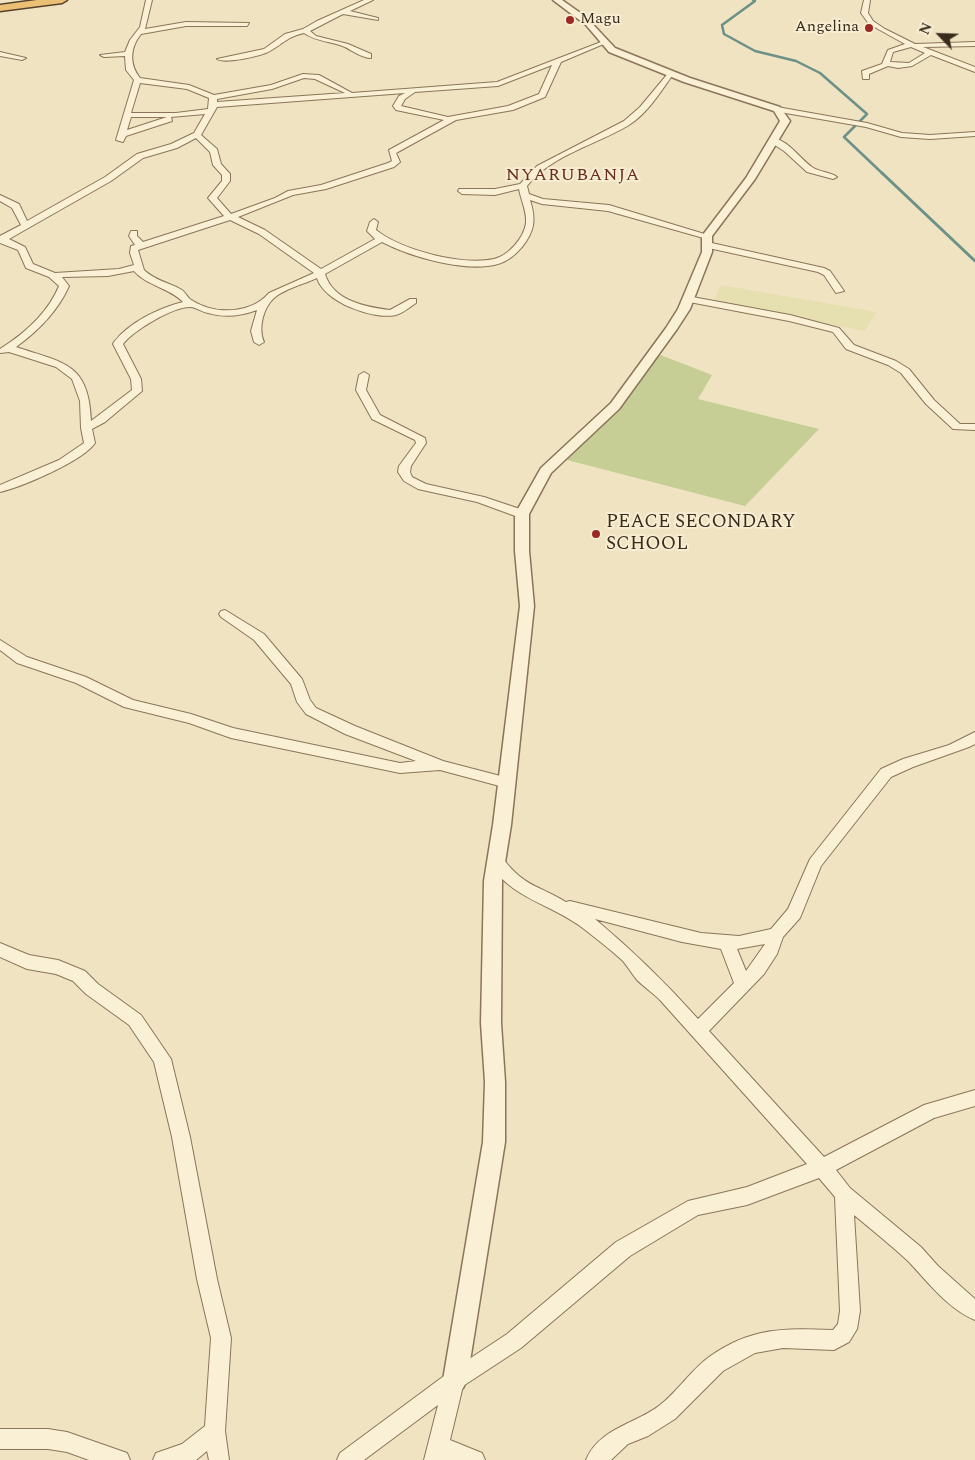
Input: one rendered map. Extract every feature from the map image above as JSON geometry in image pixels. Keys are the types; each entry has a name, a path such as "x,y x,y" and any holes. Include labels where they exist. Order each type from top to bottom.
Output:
{"highway":[{"path":"0,8 62,0"}],"street":[{"path":"149,0 141,32 133,40 128,54 130,70 138,80 189,88 212,105 355,94 412,92 498,84 603,44"},
{"path":"222,59 236,58 266,51 286,35 305,31 318,22 370,0"},
{"path":"557,0 598,32 603,44 625,56 670,74 777,109 867,125 901,136 930,137 959,133 975,134"},
{"path":"868,0 864,8 866,16 871,22 913,45 975,70"},
{"path":"344,12 376,20"},
{"path":"141,32 186,24 247,24"},
{"path":"305,31 314,37 346,45 368,56"},
{"path":"866,78 865,73 876,70 886,63 890,51 913,45 975,44"},
{"path":"886,63 898,66 910,65 921,61 930,52"},
{"path":"0,54 22,58"},
{"path":"104,55 128,54"},
{"path":"412,92 402,98 397,106 399,108 442,118 454,118 510,108 533,100 546,89 547,82 557,62"},
{"path":"374,222 371,231 381,240 412,251 468,263 495,262 510,255 525,236 530,224 524,191 533,173 616,130 637,116 670,74"},
{"path":"138,80 128,103 129,115 122,137 176,115 307,76 355,94"},
{"path":"1,240 108,179 140,156 174,146 196,134 212,105"},
{"path":"475,1460 435,1453 455,1380 494,1142 495,1082 491,1023 493,881 523,655 527,606 522,551 522,514 546,471 614,406 684,309 707,252 707,240 750,179 784,121 783,115 777,109"},
{"path":"129,115 176,115"},
{"path":"381,240 320,273 282,289 257,306 230,314 190,304 180,293 143,275 139,271 133,250 140,245 177,235 278,200 291,193 323,187 394,164 396,160 392,152 454,118"},
{"path":"196,134 216,154 217,165 226,174 226,181 212,198 228,216 262,232 320,273 321,281 327,289 354,305 390,313 396,312 413,301"},
{"path":"773,140 788,149 810,170 833,177"},
{"path":"462,191 524,191 542,201 609,208 707,240 821,270 827,273 838,291"},
{"path":"0,198 16,206 26,225"},
{"path":"134,233 134,238 140,245"},
{"path":"1,240 22,249 25,263 31,268 53,276 64,286 60,298 41,320 4,350"},
{"path":"53,276 84,272 121,272 139,266"},
{"path":"687,299 799,320 836,330 850,346 892,363 905,371 930,402 957,427 963,429 975,427"},
{"path":"259,342 255,332 266,301"},
{"path":"86,428 101,420 137,391 136,378 119,348 121,339 147,321 190,304"},
{"path":"0,490 19,479 81,454 90,443 86,428 85,401 77,378 60,365 4,350"},
{"path":"364,375 360,390 366,395 367,404 376,417 420,438 421,443 418,449 405,466 404,472 408,479 422,486 480,499 522,514"},
{"path":"225,614 259,637 297,682 304,702 311,711 350,730 440,765 506,783"},
{"path":"0,644 22,660 81,680 129,704 191,719 230,733 360,762 400,768 440,765"},
{"path":"698,1031 758,969 771,949 776,934 794,913 815,863 886,773 900,764 961,746 975,737"},
{"path":"496,860 510,879 520,887 557,904 588,923 629,957 642,974 666,995 824,1168 844,1194 914,1254 970,1308 975,1310"},
{"path":"557,904 667,932 726,942 750,943 776,934"},
{"path":"726,942 743,985"},
{"path":"0,950 27,962 58,967 79,976 92,989 135,1020 162,1059 181,1137 207,1279 221,1338 215,1431 219,1460"},
{"path":"347,1460 455,1380 514,1341 623,1249 695,1207 747,1196 824,1168 930,1111 975,1098"},
{"path":"596,1460 621,1436 641,1429 668,1412 716,1364 752,1344 783,1338 834,1340 842,1337 848,1328 850,1312 844,1194"},
{"path":"162,1460 188,1453 215,1431"},
{"path":"0,1440 48,1439 67,1442 120,1460"}],"shaded area":[{"path":"721,285 876,312 865,331 713,302"}],"green space":[{"path":"658,354 712,375 698,399 819,429 745,506 567,460"}],"waterway":[{"path":"753,0 755,1 722,25 724,34 755,51 796,61 820,73 867,114 844,137 883,174"},
{"path":"882,173 975,261"}],"place":[{"name":"Magu","path":"570,20"},
{"name":"Angelina","path":"869,28"},
{"name":"PEACE SECONDARY SCHOOL","path":"596,534"}],"district":[{"name":"NYARUBANJA","path":"573,176"}]}
